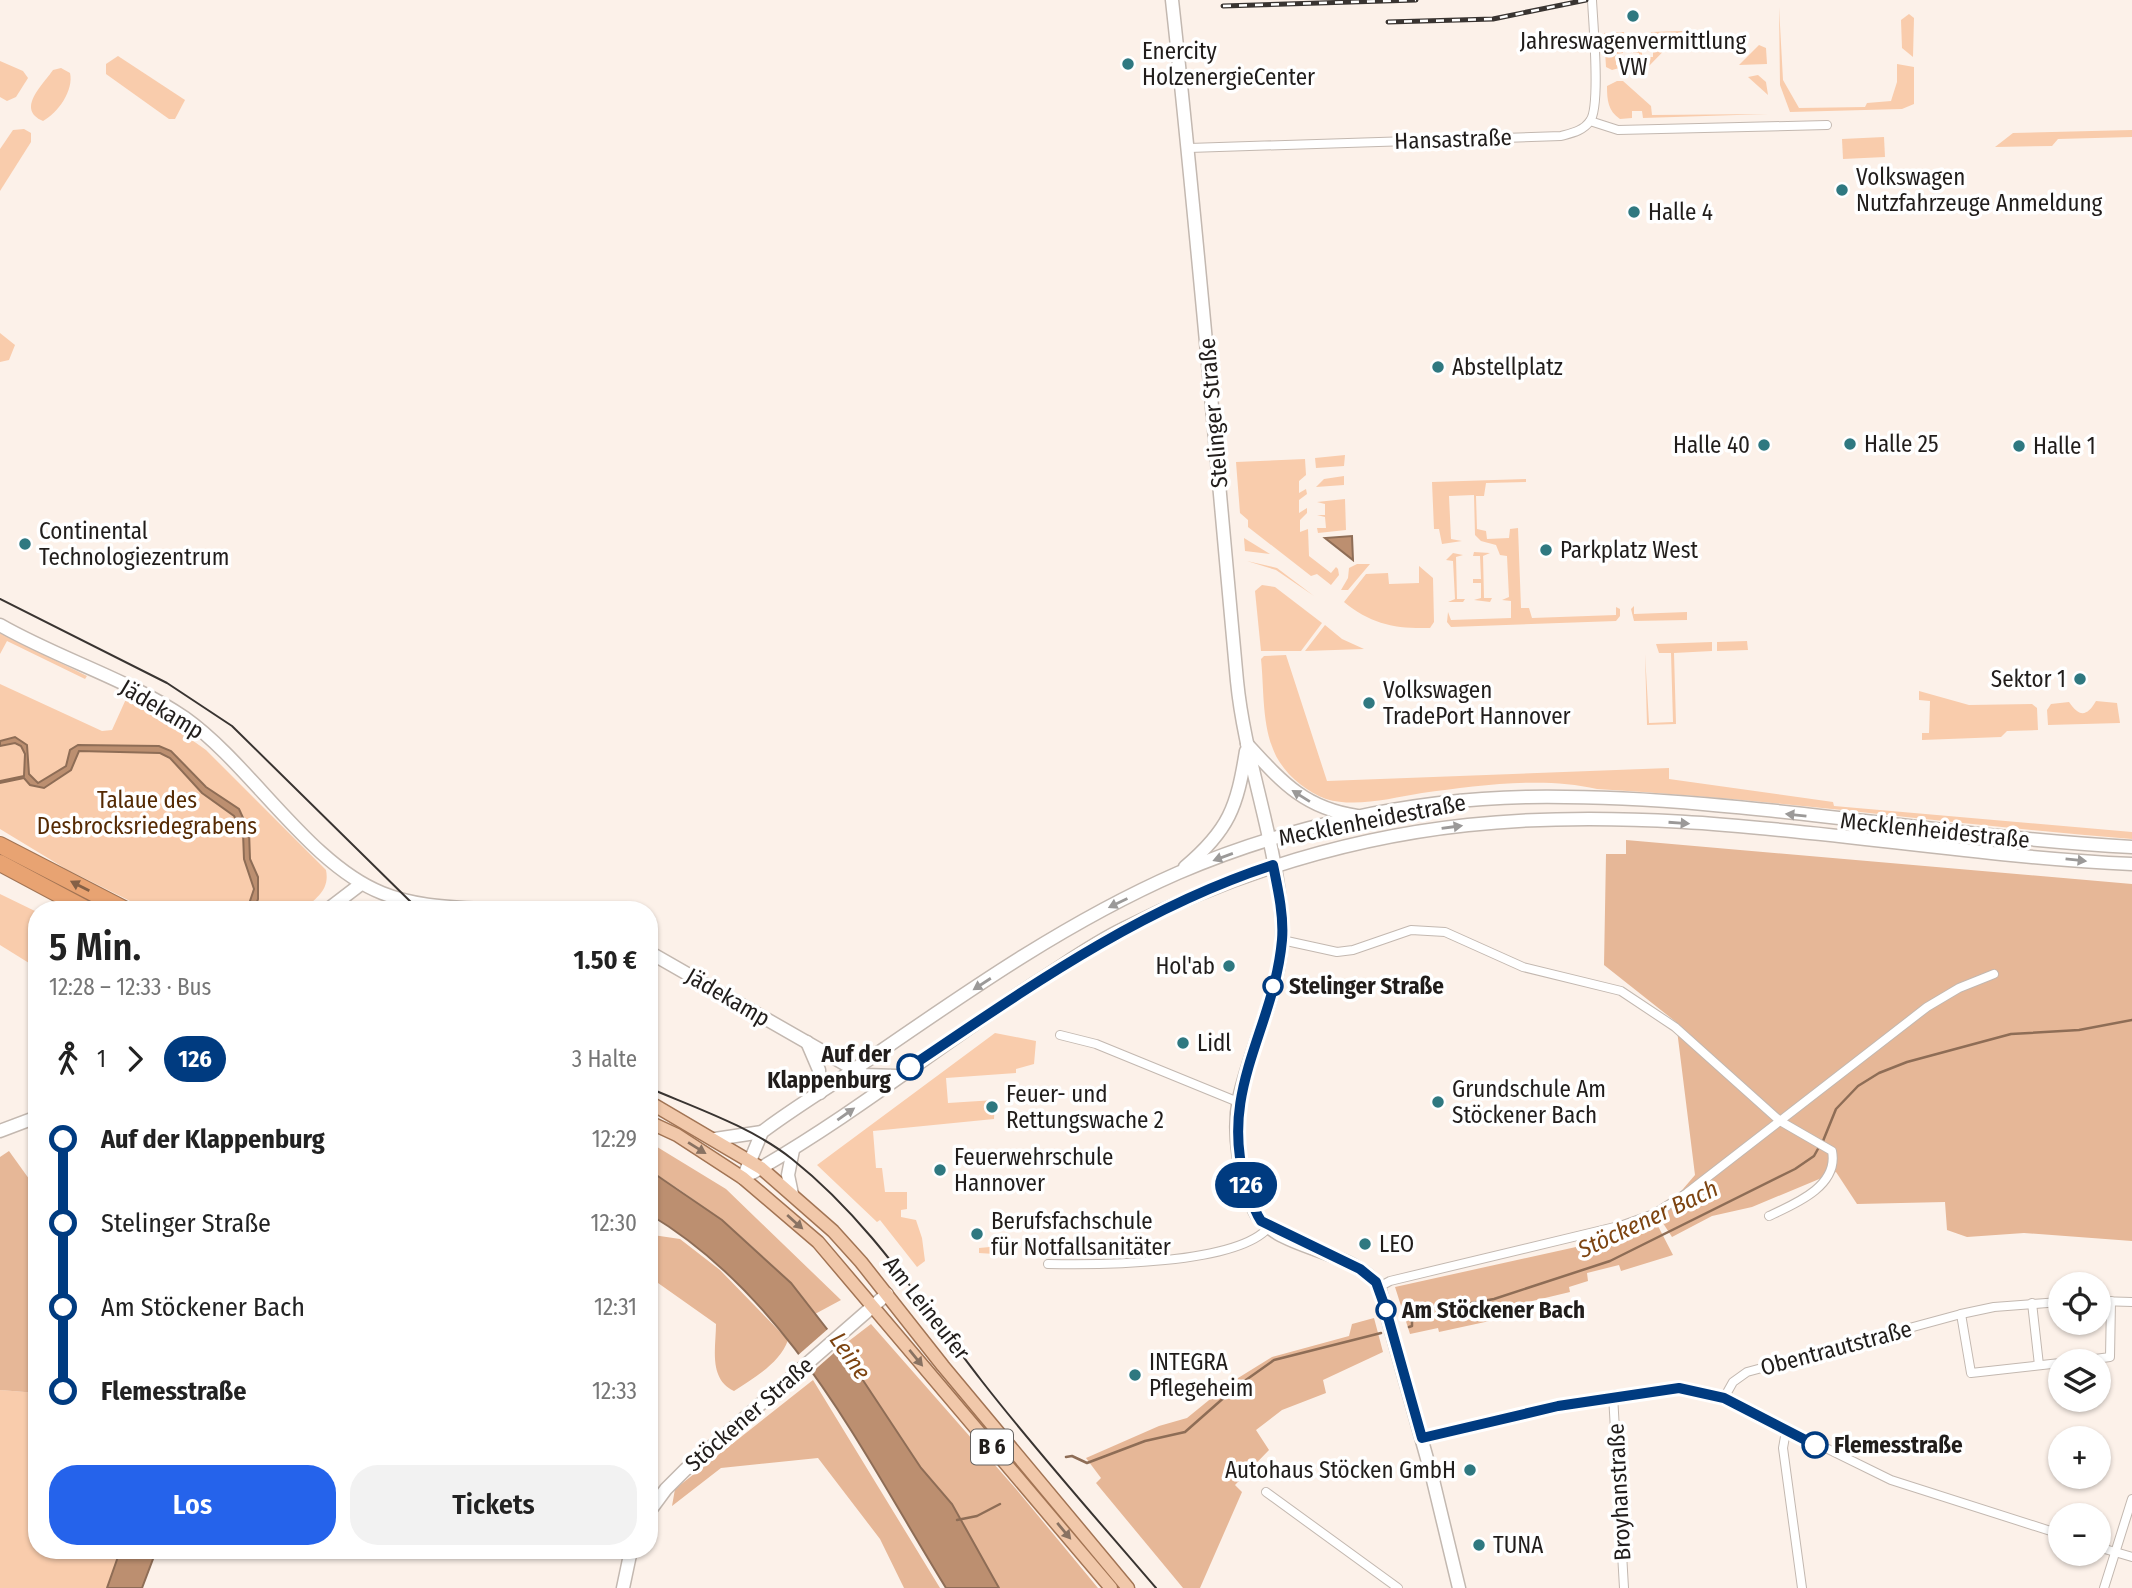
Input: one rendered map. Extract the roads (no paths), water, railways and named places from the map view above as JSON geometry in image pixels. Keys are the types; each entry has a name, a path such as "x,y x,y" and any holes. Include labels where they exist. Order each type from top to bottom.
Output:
{"highway":[{"path":"0,845 109,901"},
{"path":"0,863 71,901"}],"main road":[{"name":"Stelinger Straße","path":"1172,0 1189,148 1238,683 1247,744 1273,865 1282,940 1268,1007 1238,1101 1237,1130 1243,1172 1255,1211 1269,1227"},
{"name":"Jädekamp","path":"0,625 150,698 184,718 220,747 339,867 361,884 411,901"},
{"path":"1247,744 1293,792 1333,812 1365,817"},
{"path":"1179,873 1213,844 1228,823 1239,792 1247,744"},
{"name":"Mecklenheidestraße","path":"743,1178 748,1159 762,1132 1039,946 1179,873 1268,841 1365,817 1464,801 1525,797 1623,799 1708,805 1994,837 2132,847"},
{"name":"Mecklenheidestraße","path":"743,1178 793,1150 897,1076 1118,931 1194,894 1273,865 1360,842 1469,825 1633,820 2132,864"},
{"path":"339,901 361,884"},
{"name":"Jädekamp","path":"658,957 855,1069 873,1077 897,1076"},
{"path":"807,1042 819,1070 820,1093"},
{"name":"Am Leineufer","path":"658,1107 761,1168 833,1231 1128,1588"},
{"path":"0,1131 28,1120"},
{"name":"Am Leineufer","path":"658,1126 677,1135 743,1178 818,1242 1111,1588"},
{"path":"715,1139 762,1132"},
{"path":"792,1194 788,1175 793,1150"},
{"path":"1269,1227 1360,1269 1378,1287 1422,1438 1459,1588"},
{"name":"Stöckener Straße","path":"658,1500 685,1470 887,1294"},
{"path":"624,1588 629,1559"}],"street":[{"path":"1592,0 1596,103 1590,121 1618,130 1827,125"},
{"name":"Hansastraße","path":"1189,148 1561,136 1578,132 1590,121"},
{"path":"1282,940 1337,952 1353,950 1411,930 1445,932 1523,967 1621,990 1675,1027 1780,1121 1832,1151 1833,1167 1829,1176 1801,1201 1769,1216"},
{"path":"1378,1287 1390,1281 1647,1217 1673,1204 1927,1007 1959,988 1994,974"},
{"path":"1060,1035 1096,1044 1238,1101"},
{"path":"1048,1264 1114,1264 1184,1258 1256,1239 1269,1227"},
{"path":"2111,1301 2132,1302"},
{"name":"Obentrautstraße","path":"1724,1398 1733,1382 1747,1372 1961,1314 2048,1302"},
{"path":"2032,1303 2039,1365"},
{"path":"1961,1314 1971,1373 2048,1364"},
{"path":"1422,1438 1613,1395 1679,1388 1724,1398 1786,1431 1891,1480 2048,1530"},
{"name":"Broyhanstraße","path":"1613,1395 1624,1588"},
{"path":"1786,1431 1783,1448 1802,1588"},
{"path":"1266,1492 1398,1588"},
{"path":"2104,1588 2132,1499"},
{"path":"2111,1551 2132,1557"}],"waterway":[{"name":"Stöckener Bach","path":"1823,1141 1836,1109 1858,1086 1879,1073 1907,1062 2011,1034 2079,1030 2132,1020"},
{"name":"Stöckener Bach","path":"1409,1327 1412,1326 1412,1311 1427,1306 1444,1308 1494,1299 1610,1261 1795,1169 1814,1156 1819,1147"},
{"name":"Stöckener Bach","path":"1066,1457 1072,1456 1087,1463 1145,1441 1185,1432 1236,1387 1274,1360 1381,1333"},
{"name":"Stöckener Bach","path":"957,1520 977,1516 1000,1504"}],"tram line":[{"path":"0,599 167,683 232,726 410,901"},
{"path":"658,1092 759,1137 792,1159 820,1183 870,1236 1002,1407 1156,1588"}],"railway":[{"path":"1223,6 1416,0"},
{"path":"1388,22 1493,19 1586,0"}],"place":[{"name":"Jahreswagenvermittlung VW","path":"1633,16"},
{"name":"Enercity HolzenergieCenter","path":"1128,64"},
{"name":"Volkswagen Nutzfahrzeuge Anmeldung","path":"1842,190"},
{"name":"Halle 4","path":"1634,212"},
{"name":"Abstellplatz","path":"1438,367"},
{"name":"Halle 25","path":"1850,444"},
{"name":"Halle 40","path":"1764,445"},
{"name":"Halle 1","path":"2019,446"},
{"name":"Continental Technologiezentrum","path":"25,544"},
{"name":"Parkplatz West","path":"1546,550"},
{"name":"Sektor 1","path":"2080,679"},
{"name":"Volkswagen TradePort Hannover","path":"1369,703"},
{"name":"Hol'ab","path":"1229,966"},
{"name":"Stelinger Straße","path":"1273,986"},
{"name":"Lidl","path":"1183,1043"},
{"name":"Auf der Klappenburg","path":"910,1067"},
{"name":"Grundschule Am Stöckener Bach","path":"1438,1102"},
{"name":"Feuer- und Rettungswache 2","path":"992,1107"},
{"name":"Feuerwehrschule Hannover","path":"940,1170"},
{"name":"Berufsfachschule für Notfallsanitäter","path":"977,1234"},
{"name":"LEO","path":"1365,1244"},
{"name":"Am Stöckener Bach","path":"1386,1310"},
{"name":"INTEGRA Pflegeheim","path":"1135,1375"},
{"name":"Flemesstraße","path":"1815,1445"},
{"name":"Autohaus Stöcken GmbH","path":"1470,1470"},
{"name":"TUNA","path":"1479,1545"}],"park label":[{"name":"Talaue des Desbrocksriedegrabens","path":"147,813"}],"water label":[{"name":"Leine","path":"850,1356"}]}
